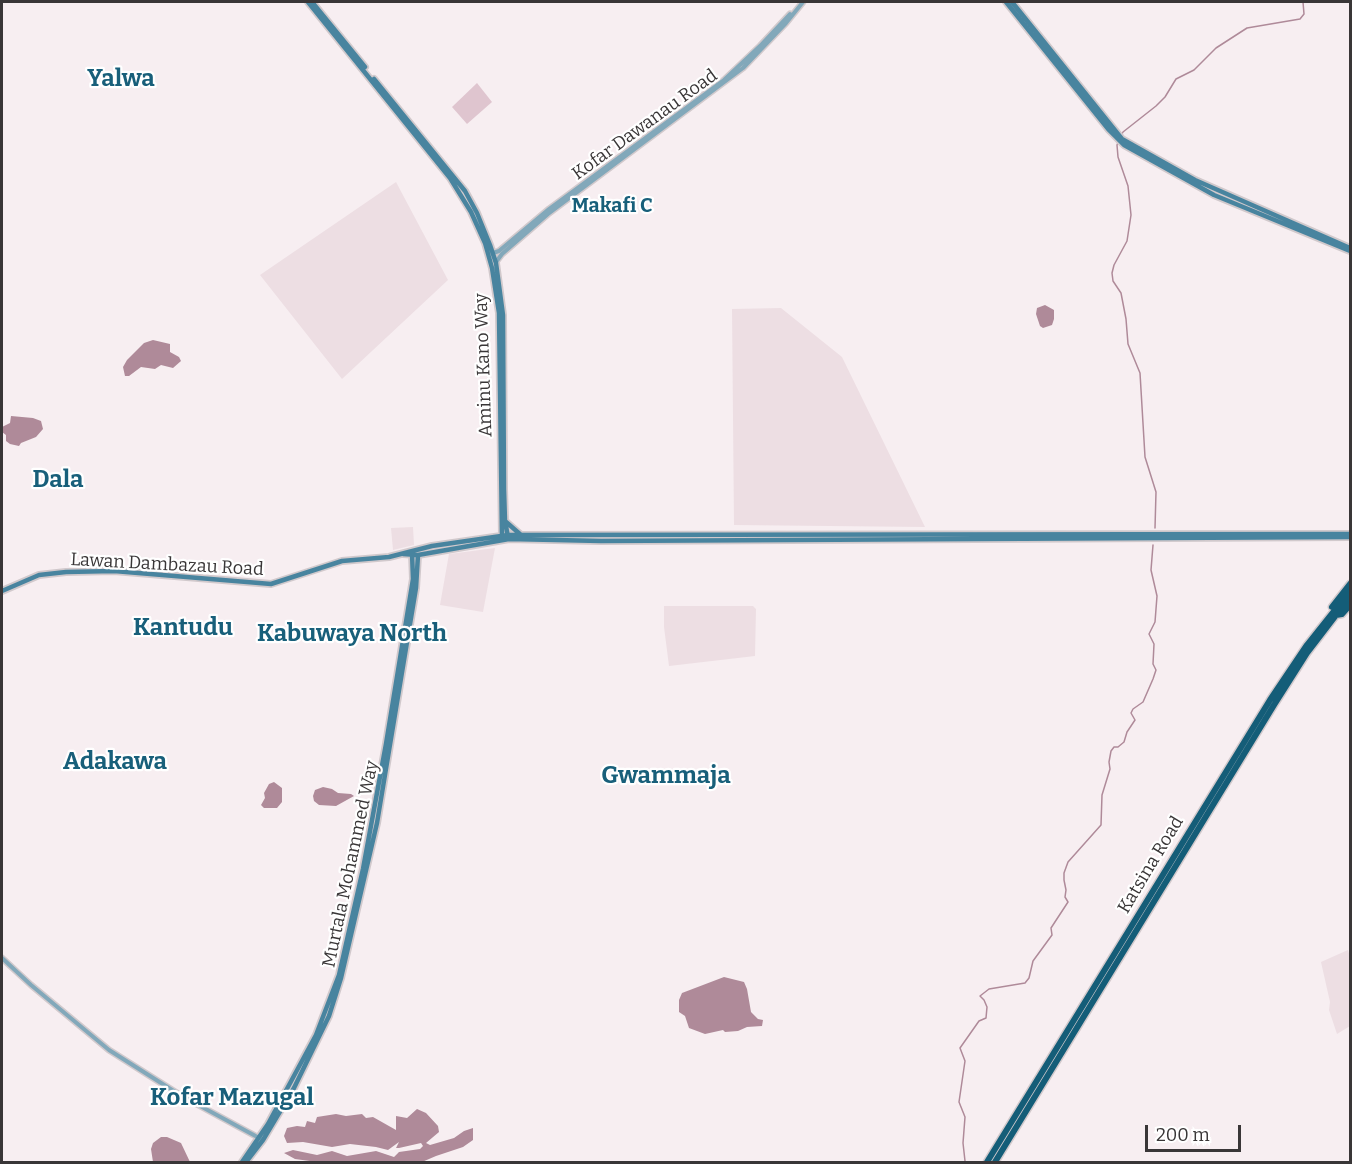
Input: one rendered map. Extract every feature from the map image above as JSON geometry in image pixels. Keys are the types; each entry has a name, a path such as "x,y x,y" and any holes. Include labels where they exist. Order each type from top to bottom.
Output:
{"highway":[{"path":"1350,584 1332,606 1333,615 1342,614 1350,605"},
{"name":"Katsina Road","path":"994,1162 1268,715 1350,591"},
{"name":"Katsina Road","path":"987,1162 1270,700 1307,645 1350,597"}],"main road":[{"name":"Aminu Kano Way","path":"310,2 466,198 487,235 496,263 503,315 502,538"},
{"path":"1006,2 1119,139 1215,190 1350,250"},
{"path":"1012,2 1119,139"},
{"name":"Aminu Kano Way","path":"466,198 490,261 499,313 502,371"},
{"name":"Aminu Kano Way","path":"503,524 508,537"},
{"path":"492,537 503,524 521,535"},
{"path":"415,553 428,554 521,535 624,537"},
{"path":"508,537 1350,536"},
{"path":"415,553 492,537 502,538"},
{"name":"Lawan Dambazau Road","path":"2,591 39,574 66,572 114,571 271,584 342,561 415,553"},
{"name":"Murtala Mohammed Way","path":"244,1162 294,1088 331,1010 341,978 377,823 416,588 415,553"},
{"name":"Murtala Mohammed Way","path":"261,1139 316,1035 339,975 373,817 413,579 415,553"},
{"path":"417,567 422,558 428,554"}],"street":[{"name":"Kofar Dawanau Road","path":"493,254 549,209 724,80 802,2"},
{"name":"Kofar Dawanau Road","path":"496,263 502,254 548,214 743,68 786,23 802,2"},
{"path":"2,958 109,1050 180,1095 261,1139"}],"shaded area":[{"path":"477,83 492,102 467,124 452,107"},
{"path":"396,182 448,280 342,379 260,275"},
{"path":"1045,305 1054,310 1054,319 1052,325 1043,328 1036,314 1037,308"},
{"path":"781,308 842,357 925,527 734,525 732,309"},
{"path":"153,340 170,344 170,352 179,357 181,361 173,368 161,365 155,369 141,367 129,376 125,376 123,367 127,360 144,343"},
{"path":"11,416 41,421 43,429 36,437 19,446 10,444 6,441 2,427 10,423"},
{"path":"413,527 414,545 393,550 391,528"},
{"path":"495,548 483,612 440,605 449,554"},
{"path":"664,606 753,606 756,609 755,656 669,666"},
{"path":"274,782 282,788 282,802 277,808 264,808 261,805 265,798 264,793 269,784"},
{"path":"323,787 354,796 336,806 319,805 314,801 313,796 315,790"},
{"path":"1348,950 1350,957 1350,1026 1337,1034 1329,1010 1330,1002 1321,962"},
{"path":"724,977 744,982 751,1012 758,1019 763,1020 762,1026 705,1034 689,1028 685,1016 679,1012 679,1000 682,993"},
{"path":"417,1109 426,1113 438,1126 439,1132 426,1143 430,1145 454,1138 473,1128 473,1140 463,1147 422,1162 317,1162 295,1159 284,1153 293,1150 317,1155 332,1151 347,1156 376,1151 394,1157 399,1152 420,1149 423,1146 421,1143 396,1148 399,1142 388,1150 350,1144 332,1147 303,1142 287,1143 284,1136 287,1128 305,1127 307,1121 315,1123 317,1117 336,1114 346,1116 362,1114 366,1118 373,1117 396,1130 396,1116 407,1118"},
{"path":"161,1137 181,1143 190,1162 153,1162 151,1149 153,1143"}],"waterway":[{"path":"1121,136 1165,97 1176,79 1194,70 1216,48 1247,28 1300,19 1304,14 1303,2"},
{"path":"1119,140 1118,157 1128,186 1131,215 1127,241 1112,273 1113,281 1121,293 1128,344 1140,373 1145,457 1156,492 1155,528"},
{"path":"965,1161 963,1143 965,1117 959,1102 965,1061 960,1048 979,1021 986,1018 987,1007 980,996 989,989 1025,983 1029,978 1033,961 1052,935 1051,928 1068,902 1065,897 1064,880 1068,862 1101,825 1102,795 1110,769 1111,751 1124,742 1135,720 1131,713 1143,702 1156,670 1153,664 1154,644 1149,634 1155,622 1157,596 1151,570 1153,545"}],"district":[{"name":"Yalwa","path":"121,79"},
{"name":"Makafi C","path":"612,206"},
{"name":"Dala","path":"58,480"},
{"name":"Kantudu","path":"183,628"},
{"name":"Kabuwaya North","path":"352,634"},
{"name":"Adakawa","path":"115,762"},
{"name":"Gwammaja","path":"666,776"},
{"name":"Kofar Mazugal","path":"232,1098"}]}
